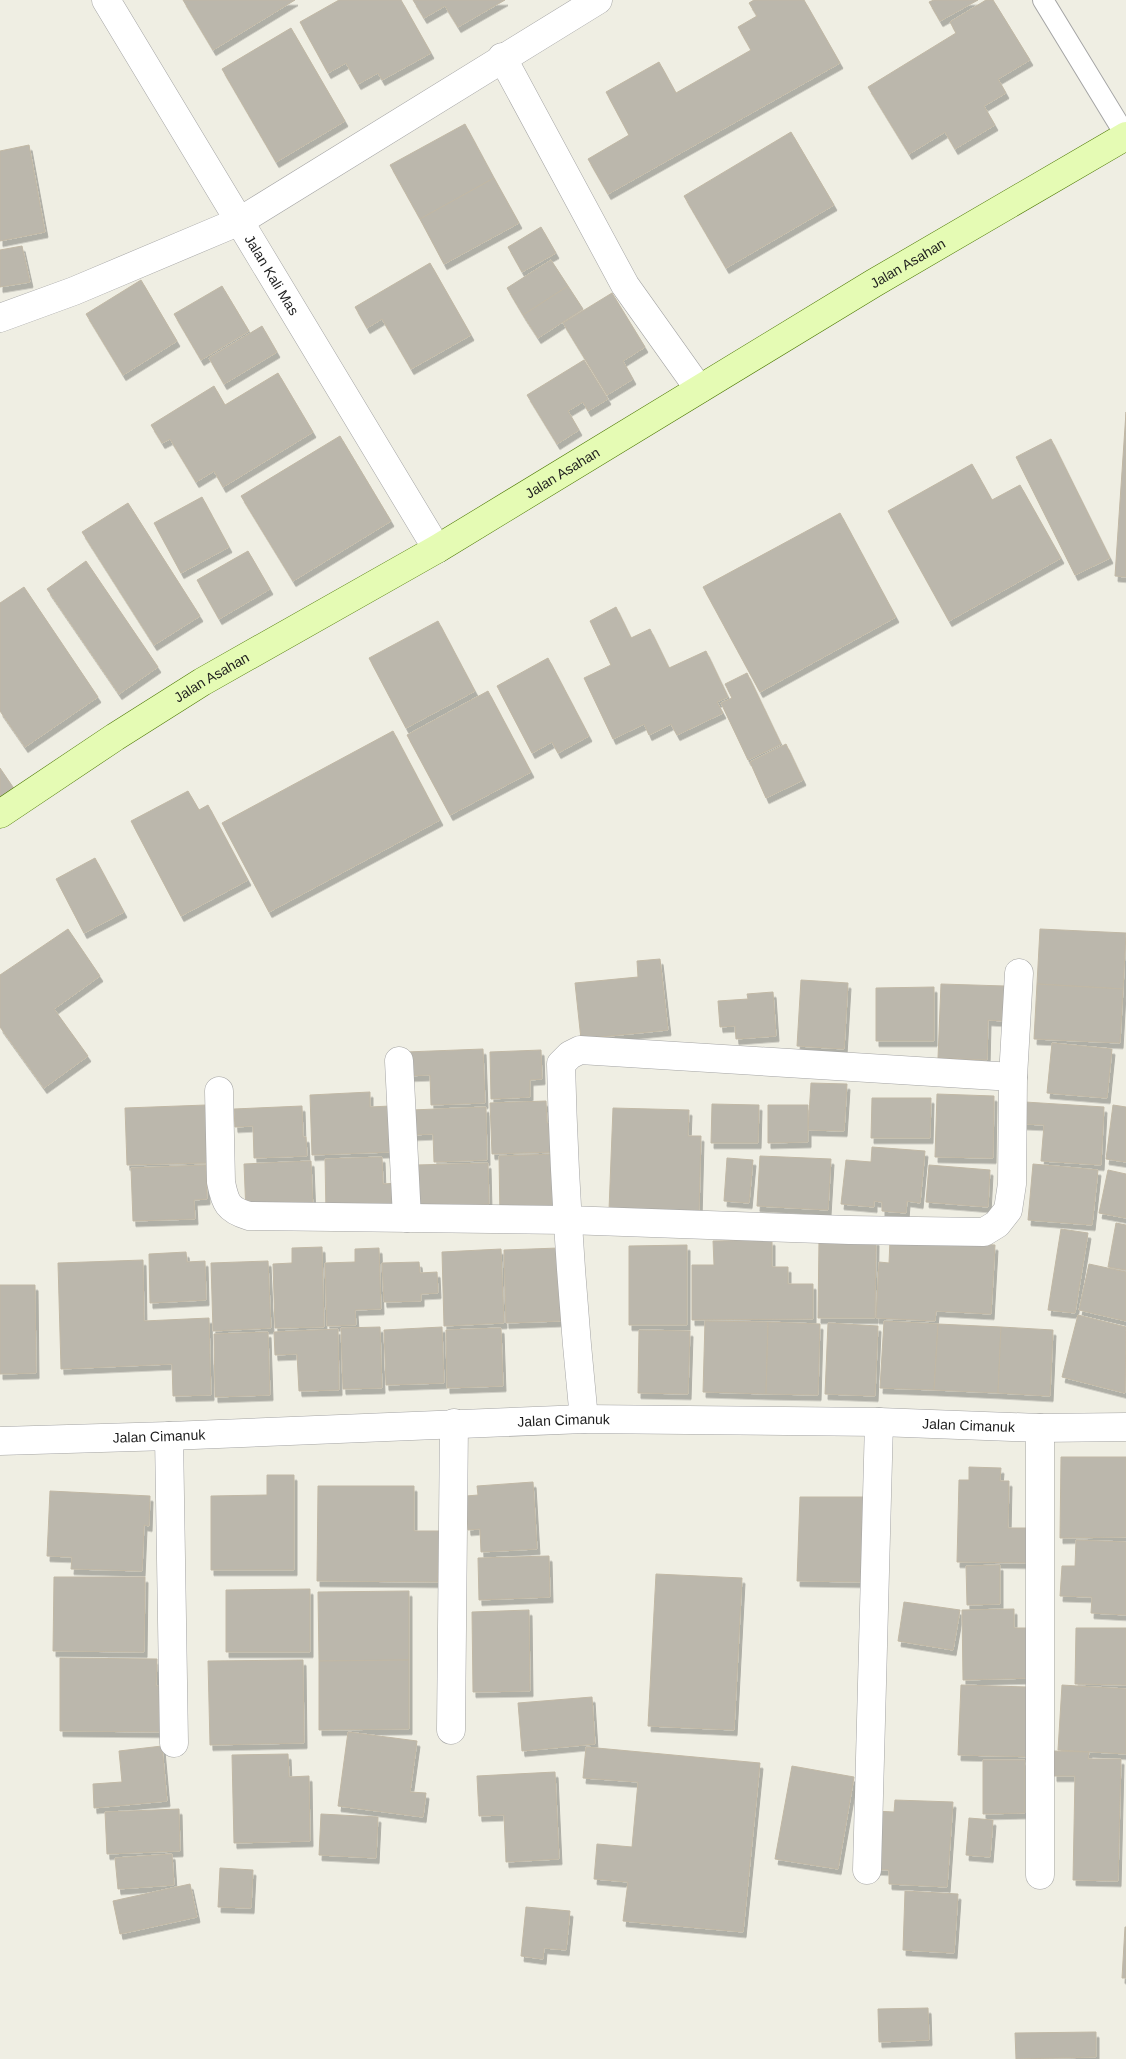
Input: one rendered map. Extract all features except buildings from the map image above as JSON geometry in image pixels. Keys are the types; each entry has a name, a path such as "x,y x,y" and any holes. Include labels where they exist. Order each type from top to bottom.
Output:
{"street":[{"name":"Jalan Kali Mas","path":"106,0 437,549"},
{"path":"0,318 74,291 240,220 502,57 598,0"},
{"path":"502,57 625,285 699,389"},
{"name":"Jalan Asahan","path":"0,814 115,737 202,682 437,549 699,389 1126,136"},
{"path":"219,1091 221,1182 224,1196 235,1212 249,1216 568,1220 839,1230 984,1232 997,1224 1008,1210 1012,1184 1013,1077 1019,973"},
{"path":"584,1419 573,1312 563,1154 561,1064 570,1055 580,1050 1013,1077"},
{"path":"399,1061 407,1218"},
{"name":"Jalan Cimanuk","path":"0,1441 584,1419 879,1422 1040,1428 1126,1427"},
{"path":"867,1870 879,1422"},
{"path":"450,1730 454,1423"},
{"path":"1040,1428 1040,1875"},
{"path":"169,1436 174,1743"}],"lane":[{"path":"1043,0 1126,136"}]}
